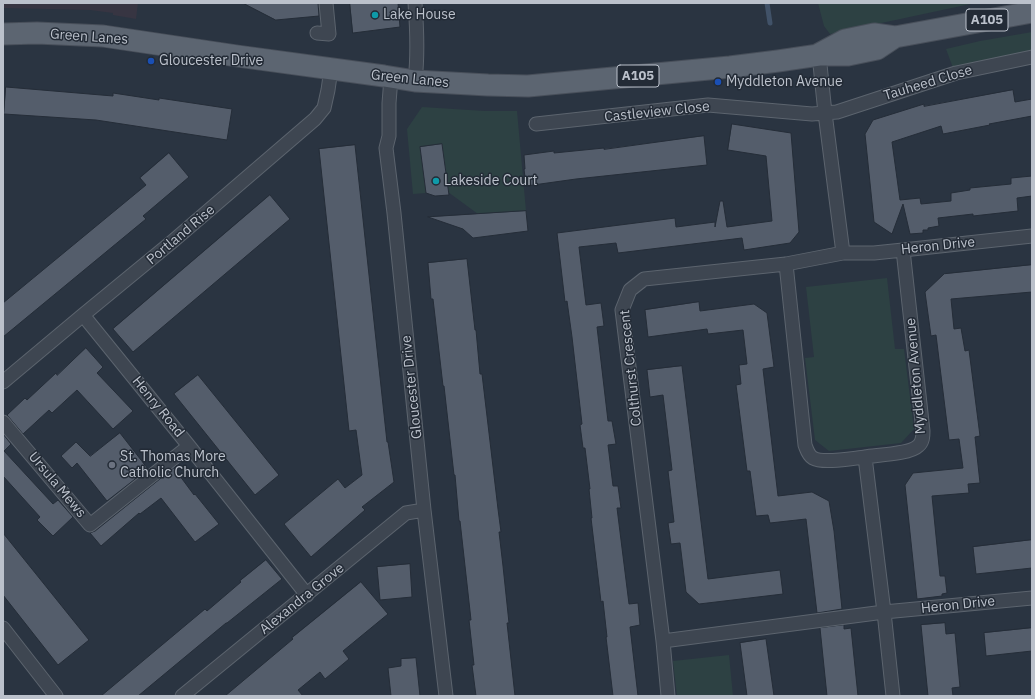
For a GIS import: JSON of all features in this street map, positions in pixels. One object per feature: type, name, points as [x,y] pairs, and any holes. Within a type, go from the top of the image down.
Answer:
[{"type":"main road","name":"Green Lanes","points":[[3,34],[37,33],[102,36],[415,81],[528,86],[730,67],[819,55],[848,55],[877,50],[894,37],[1032,12]]},
{"type":"street","points":[[317,33],[329,34],[326,3]]},
{"type":"street","points":[[415,3],[415,81]]},
{"type":"street","points":[[819,55],[843,254]]},
{"type":"street","name":"Tauheed Close","points":[[825,113],[837,112],[956,73],[1032,57]]},
{"type":"street","name":"Portland Rise","points":[[3,382],[173,241],[315,119],[324,108],[331,69]]},
{"type":"street","name":"Gloucester Drive","points":[[392,78],[389,103],[389,136],[386,148],[424,510],[446,696]]},
{"type":"street","name":"Castleview Close","points":[[536,124],[708,105],[812,114],[825,113]]},
{"type":"street","name":"Heron Drive","points":[[843,254],[874,253],[1032,236]]},
{"type":"street","name":"Myddleton Avenue","points":[[786,264],[804,437],[808,453],[820,461],[865,457],[905,452],[913,449],[919,446],[924,431],[903,250]]},
{"type":"street","name":"Colthurst Crescent","points":[[668,696],[663,641],[622,310],[630,290],[644,279],[786,264],[843,254]]},
{"type":"street","name":"Henry Road","points":[[83,315],[307,595]]},
{"type":"street","name":"Ursula Mews","points":[[3,422],[90,525],[189,446]]},
{"type":"street","points":[[865,457],[894,696]]},
{"type":"street","name":"Alexandra Grove","points":[[182,696],[406,513],[424,510]]},
{"type":"street","name":"Heron Drive","points":[[884,612],[1032,598]]},
{"type":"street","points":[[663,641],[884,612]]},
{"type":"street","points":[[3,628],[56,696]]},
{"type":"shaded area","points":[[3,3],[138,3],[136,19],[113,15],[113,13],[90,10],[3,8]]},
{"type":"green space","points":[[818,3],[975,3],[830,34],[824,26]]},
{"type":"green space","points":[[1032,32],[1032,50],[953,68],[946,49],[980,41]]},
{"type":"green space","points":[[422,107],[485,111],[517,111],[526,211],[478,214],[448,192],[442,144],[420,147],[426,193],[413,194],[407,129]]},
{"type":"green space","points":[[887,278],[895,349],[904,349],[914,429],[901,443],[829,451],[815,440],[805,358],[814,357],[806,287]]},
{"type":"green space","points":[[729,655],[733,696],[677,696],[673,661]]},
{"type":"building","points":[[243,3],[318,3],[319,16],[276,20]]},
{"type":"building","name":"Lake House","points":[[350,3],[398,3],[400,27],[353,33]]},
{"type":"building","points":[[6,87],[113,96],[113,93],[232,109],[227,140],[96,120],[4,114]]},
{"type":"building","points":[[1013,90],[1015,102],[1032,99],[1032,116],[943,134],[941,126],[892,142],[900,200],[920,198],[921,204],[951,201],[951,193],[970,190],[970,188],[1011,184],[1011,178],[1032,176],[1032,196],[1017,198],[1018,211],[938,218],[939,226],[928,228],[928,230],[923,230],[923,233],[910,234],[903,204],[892,234],[874,222],[865,134],[873,120],[924,104],[924,106]]},
{"type":"building","points":[[732,124],[791,133],[799,232],[790,243],[744,250],[742,238],[618,253],[616,243],[579,247],[586,305],[601,303],[604,326],[597,327],[608,421],[612,421],[616,444],[608,445],[613,486],[618,486],[621,508],[617,508],[629,604],[638,603],[640,625],[630,627],[638,696],[613,696],[603,601],[601,602],[591,518],[590,489],[585,448],[583,448],[580,425],[582,424],[572,337],[567,301],[565,302],[557,233],[675,218],[676,227],[715,222],[715,227],[720,201],[723,201],[727,227],[772,221],[766,156],[728,150]]},
{"type":"building","points":[[704,136],[707,165],[526,186],[524,155],[554,151],[554,153],[604,149]]},
{"type":"building","points":[[442,144],[449,195],[435,196],[426,193],[420,147]]},
{"type":"building","points":[[355,145],[387,442],[394,482],[362,507],[365,510],[311,557],[284,524],[338,479],[345,488],[362,475],[356,430],[349,431],[319,149]]},
{"type":"building","points":[[169,153],[189,177],[143,216],[146,219],[3,337],[3,303],[146,185],[140,178]]},
{"type":"building","points":[[270,195],[290,219],[133,352],[113,329]]},
{"type":"building","points":[[526,211],[528,231],[473,238],[463,229],[428,217]]},
{"type":"building","points":[[467,259],[480,374],[482,374],[501,532],[499,532],[515,696],[476,696],[469,620],[471,620],[455,475],[433,299],[431,299],[428,263]]},
{"type":"building","points":[[1032,265],[1032,292],[951,299],[954,329],[961,328],[965,351],[969,350],[980,436],[975,437],[980,483],[968,484],[969,493],[932,496],[940,576],[945,576],[947,593],[942,594],[942,596],[917,599],[905,485],[913,473],[963,468],[959,439],[949,440],[936,335],[931,336],[925,292],[944,274]]},
{"type":"building","points":[[699,302],[700,311],[754,304],[767,313],[774,367],[763,369],[778,496],[812,492],[829,501],[834,531],[842,609],[817,613],[806,519],[770,523],[768,515],[756,516],[750,471],[747,471],[736,385],[741,384],[739,365],[747,364],[743,330],[708,334],[707,329],[648,337],[645,310]]},
{"type":"building","points":[[86,348],[103,367],[97,373],[133,411],[113,429],[77,390],[52,413],[49,410],[23,434],[7,415],[25,398],[27,400],[56,373],[57,375]]},
{"type":"building","points":[[682,366],[708,579],[780,570],[783,594],[699,604],[686,592],[680,543],[671,544],[668,523],[674,522],[668,471],[672,470],[663,395],[650,397],[647,370]]},
{"type":"building","points":[[198,375],[279,475],[255,495],[174,394]]},
{"type":"building","name":"St. Thomas More Catholic Church","points":[[120,433],[148,469],[107,501],[77,463],[72,468],[61,456],[76,442],[90,456]]},
{"type":"building","points":[[3,434],[11,444],[4,451],[53,504],[58,500],[73,517],[53,536],[37,520],[40,517],[3,476]]},
{"type":"building","points":[[174,468],[194,495],[195,494],[219,524],[195,542],[161,498],[140,514],[139,513],[101,546],[90,533],[95,531]]},
{"type":"building","points":[[3,533],[89,640],[58,665],[3,595]]},
{"type":"building","points":[[1032,540],[1032,568],[976,574],[973,547]]},
{"type":"building","points":[[266,560],[282,579],[138,696],[101,696],[205,609],[207,611]]},
{"type":"building","points":[[410,564],[412,597],[380,600],[377,567]]},
{"type":"building","points":[[361,582],[388,614],[343,651],[349,659],[325,679],[320,672],[298,690],[303,696],[225,696],[293,639],[292,638]]},
{"type":"building","points":[[945,623],[946,634],[955,633],[960,687],[952,688],[953,696],[928,696],[921,625]]},
{"type":"building","points":[[844,625],[844,629],[851,628],[858,696],[827,696],[820,628]]},
{"type":"building","points":[[1032,628],[1032,651],[986,656],[984,633]]},
{"type":"building","points":[[766,639],[774,696],[747,696],[740,643]]},
{"type":"building","points":[[416,658],[420,696],[391,696],[388,668],[401,666],[401,659]]},
{"type":"waterway","points":[[767,3],[770,23]]},
{"type":"place","name":"Lake House","points":[[375,15]]},
{"type":"place","name":"Gloucester Drive","points":[[151,61]]},
{"type":"place","name":"Myddleton Avenue","points":[[718,82]]},
{"type":"place","name":"Lakeside Court","points":[[436,181]]},
{"type":"place","name":"St. Thomas More Catholic Church","points":[[112,465]]}]
